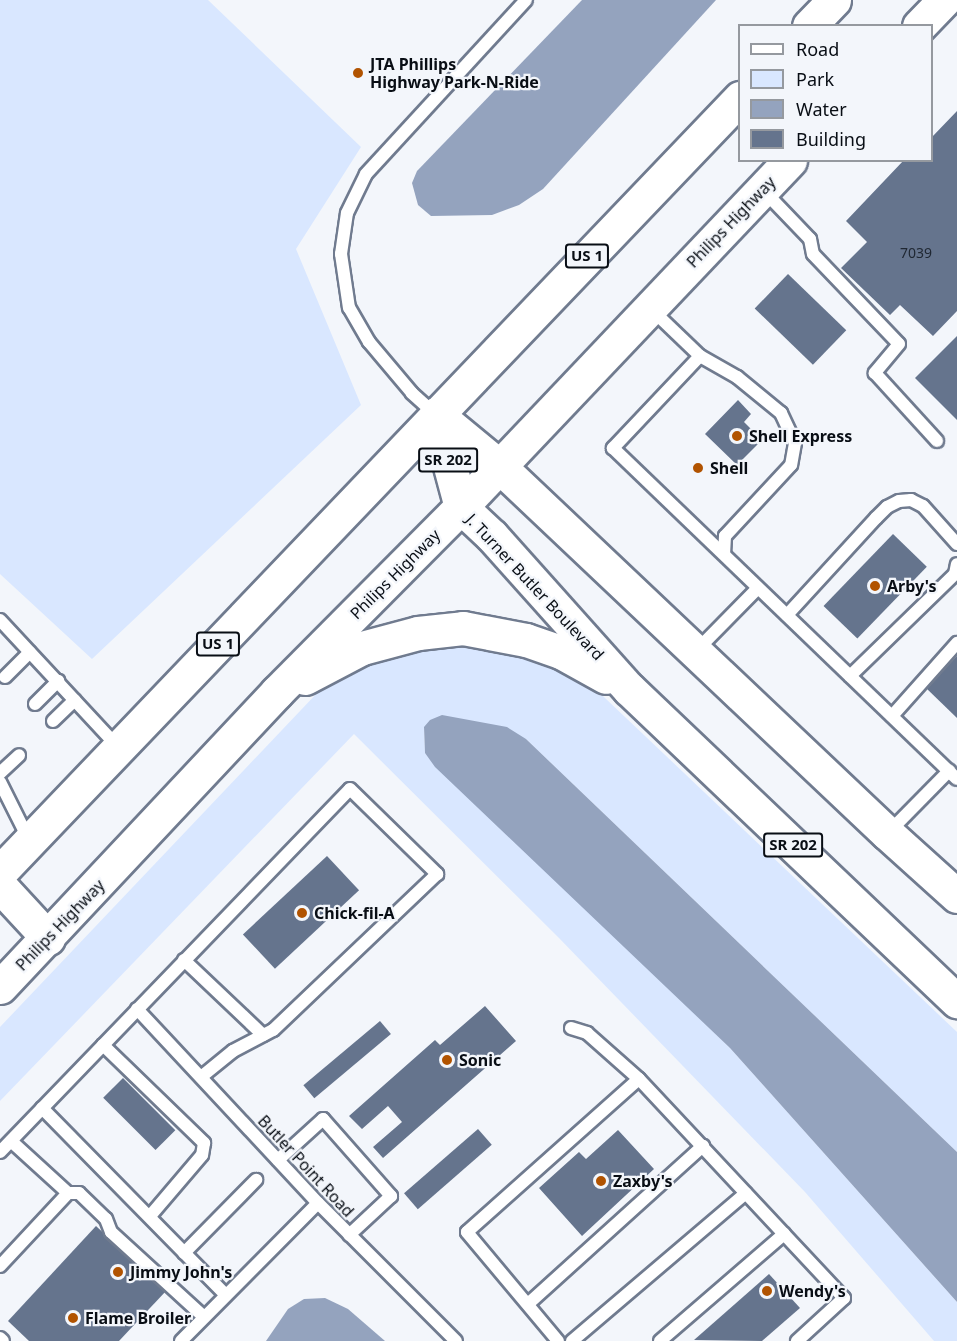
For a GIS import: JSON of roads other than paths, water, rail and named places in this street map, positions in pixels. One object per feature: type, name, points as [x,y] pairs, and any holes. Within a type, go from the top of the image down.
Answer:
[{"type":"main road","points":[[811,24],[834,0]]},
{"type":"main road","points":[[922,24],[944,0]]},
{"type":"main road","name":"US 1","points":[[0,872],[435,414],[738,100]]},
{"type":"main road","name":"Philips Highway","points":[[0,987],[277,692],[461,507],[788,162]]},
{"type":"main road","name":"SR 202","points":[[435,414],[499,466],[694,652],[957,896]]},
{"type":"main road","name":"J. Turner Butler Boulevard","points":[[435,414],[461,507],[492,536],[629,689],[957,1002]]},
{"type":"main road","points":[[277,692],[362,648],[418,633],[463,628],[526,640],[561,652],[629,689]]},
{"type":"main road","points":[[0,886],[48,938]]},
{"type":"lane","points":[[435,414],[412,393],[369,342],[349,308],[341,254],[347,213],[366,174],[526,0]]},
{"type":"lane","points":[[762,189],[810,239],[813,254],[899,344],[875,373],[938,441]]},
{"type":"lane","points":[[649,307],[700,356],[737,377],[781,413],[795,443],[791,465],[725,536],[724,554]]},
{"type":"lane","points":[[700,356],[613,448],[953,775],[887,833]]},
{"type":"lane","points":[[787,615],[876,518],[899,501],[911,500],[923,506],[957,544]]},
{"type":"lane","points":[[850,676],[955,574],[957,564]]},
{"type":"lane","points":[[694,652],[758,588]]},
{"type":"lane","points":[[0,620],[119,747]]},
{"type":"lane","points":[[892,716],[957,643]]},
{"type":"lane","points":[[5,677],[30,652]]},
{"type":"lane","points":[[34,704],[57,681]]},
{"type":"lane","points":[[53,721],[75,700]]},
{"type":"lane","points":[[0,773],[19,755]]},
{"type":"lane","points":[[0,782],[30,841]]},
{"type":"lane","points":[[0,1152],[350,789],[437,874],[273,1030],[233,1051],[201,1077]]},
{"type":"lane","points":[[184,960],[263,1035]]},
{"type":"lane","name":"Butler Point Road","points":[[137,1009],[318,1203],[456,1341]]},
{"type":"lane","points":[[571,1028],[587,1033],[639,1079],[844,1298],[797,1341]]},
{"type":"lane","points":[[103,1045],[204,1143],[202,1155],[150,1216]]},
{"type":"lane","points":[[558,1341],[467,1232],[639,1079]]},
{"type":"lane","points":[[42,1108],[226,1295]]},
{"type":"lane","points":[[278,1160],[322,1119],[391,1196],[349,1235]]},
{"type":"lane","points":[[11,1141],[68,1193],[79,1194],[106,1219],[111,1232],[204,1317]]},
{"type":"lane","points":[[528,1304],[703,1146]]},
{"type":"lane","points":[[184,1253],[256,1180]]},
{"type":"lane","points":[[0,1266],[68,1193]]},
{"type":"lane","points":[[572,1341],[746,1193]]},
{"type":"lane","points":[[181,1341],[318,1203]]},
{"type":"lane","points":[[660,1341],[784,1234]]},
{"type":"lane","points":[[0,1338],[3,1341]]},
{"type":"water","points":[[582,0],[716,0],[543,189],[519,205],[492,215],[431,216],[418,205],[412,183],[417,171]]},
{"type":"water","points":[[442,715],[507,727],[526,739],[957,1152],[957,1302],[730,1048],[435,767],[425,753],[424,727],[430,720]]},
{"type":"water","points":[[325,1298],[348,1309],[385,1341],[266,1341],[288,1309],[304,1299]]},
{"type":"place","name":"JTA Phillips Highway Park-N-Ride","points":[[358,73]]},
{"type":"place","name":"Shell Express","points":[[737,436]]},
{"type":"place","name":"Shell","points":[[698,468]]},
{"type":"place","name":"Arby's","points":[[875,586]]},
{"type":"place","name":"Chick-fil-A","points":[[302,913]]},
{"type":"place","name":"Sonic","points":[[447,1060]]},
{"type":"place","name":"Zaxby's","points":[[601,1181]]},
{"type":"place","name":"Jimmy John's","points":[[118,1272]]},
{"type":"place","name":"Wendy's","points":[[767,1291]]},
{"type":"place","name":"Flame Broiler","points":[[73,1318]]}]
